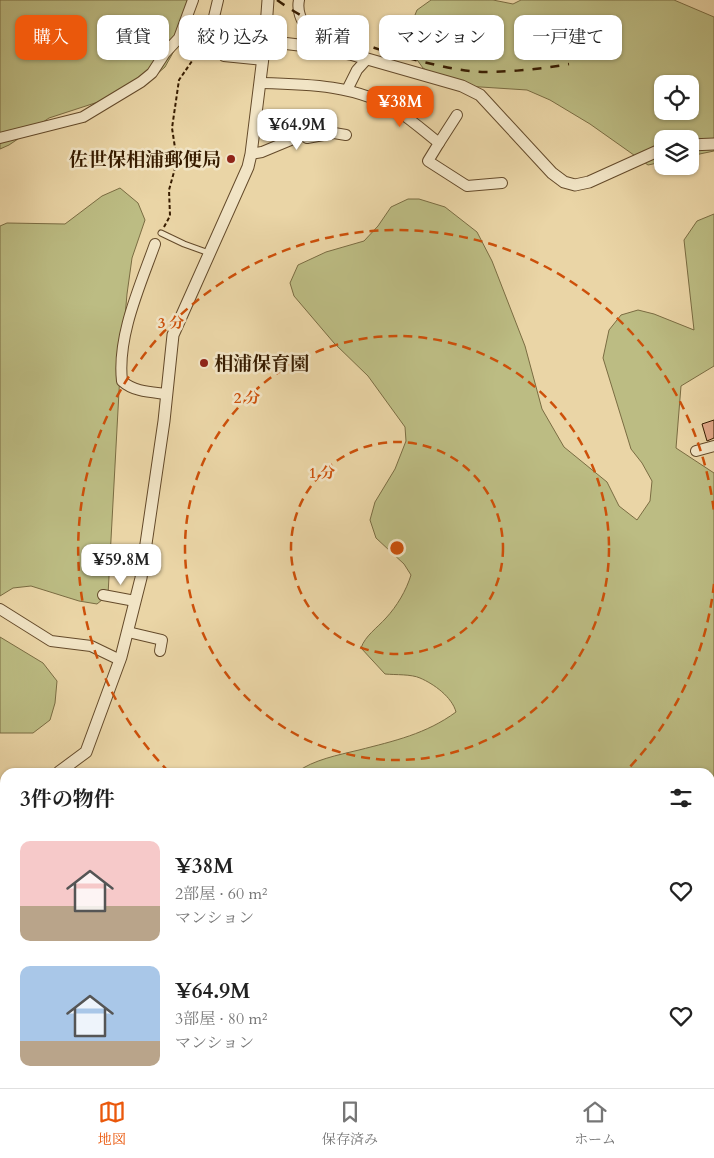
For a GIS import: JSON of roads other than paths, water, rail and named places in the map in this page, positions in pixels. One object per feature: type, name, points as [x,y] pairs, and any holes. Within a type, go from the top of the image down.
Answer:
[{"type":"street","points":[[0,138],[83,117],[141,82],[152,73],[165,53],[179,38],[193,0]]},
{"type":"street","points":[[215,15],[218,0]]},
{"type":"street","points":[[267,15],[268,0]]},
{"type":"street","points":[[299,0],[297,7],[300,15]]},
{"type":"street","points":[[64,768],[86,752],[120,660],[128,632],[141,578],[160,450],[173,335],[248,167],[263,60]]},
{"type":"street","points":[[347,90],[357,70],[365,60]]},
{"type":"street","points":[[369,60],[462,86],[480,95],[552,173],[564,182],[575,185],[589,182],[654,153]]},
{"type":"street","points":[[260,83],[301,84],[347,90],[370,97],[399,111],[439,143]]},
{"type":"street","points":[[457,115],[428,161],[467,186],[502,183]]},
{"type":"street","points":[[251,154],[262,152],[303,135],[307,138],[334,133],[346,135]]},
{"type":"street","points":[[699,145],[714,144]]},
{"type":"street","points":[[155,244],[134,301],[124,340],[120,366],[122,381],[128,387],[135,390],[166,394]]},
{"type":"street","points":[[696,451],[714,446]]},
{"type":"street","points":[[103,595],[135,601]]},
{"type":"street","points":[[0,610],[51,641],[91,646],[120,660]]},
{"type":"street","points":[[128,632],[162,640],[160,651]]},
{"type":"lane","points":[[161,233],[210,253]]},
{"type":"railway","points":[[277,0],[293,11],[345,37],[419,61],[482,72],[526,70],[569,64]]},
{"type":"place","name":"佐世保相浦郵便局","points":[[231,159]]},
{"type":"place","name":"相浦保育園","points":[[204,363]]}]
